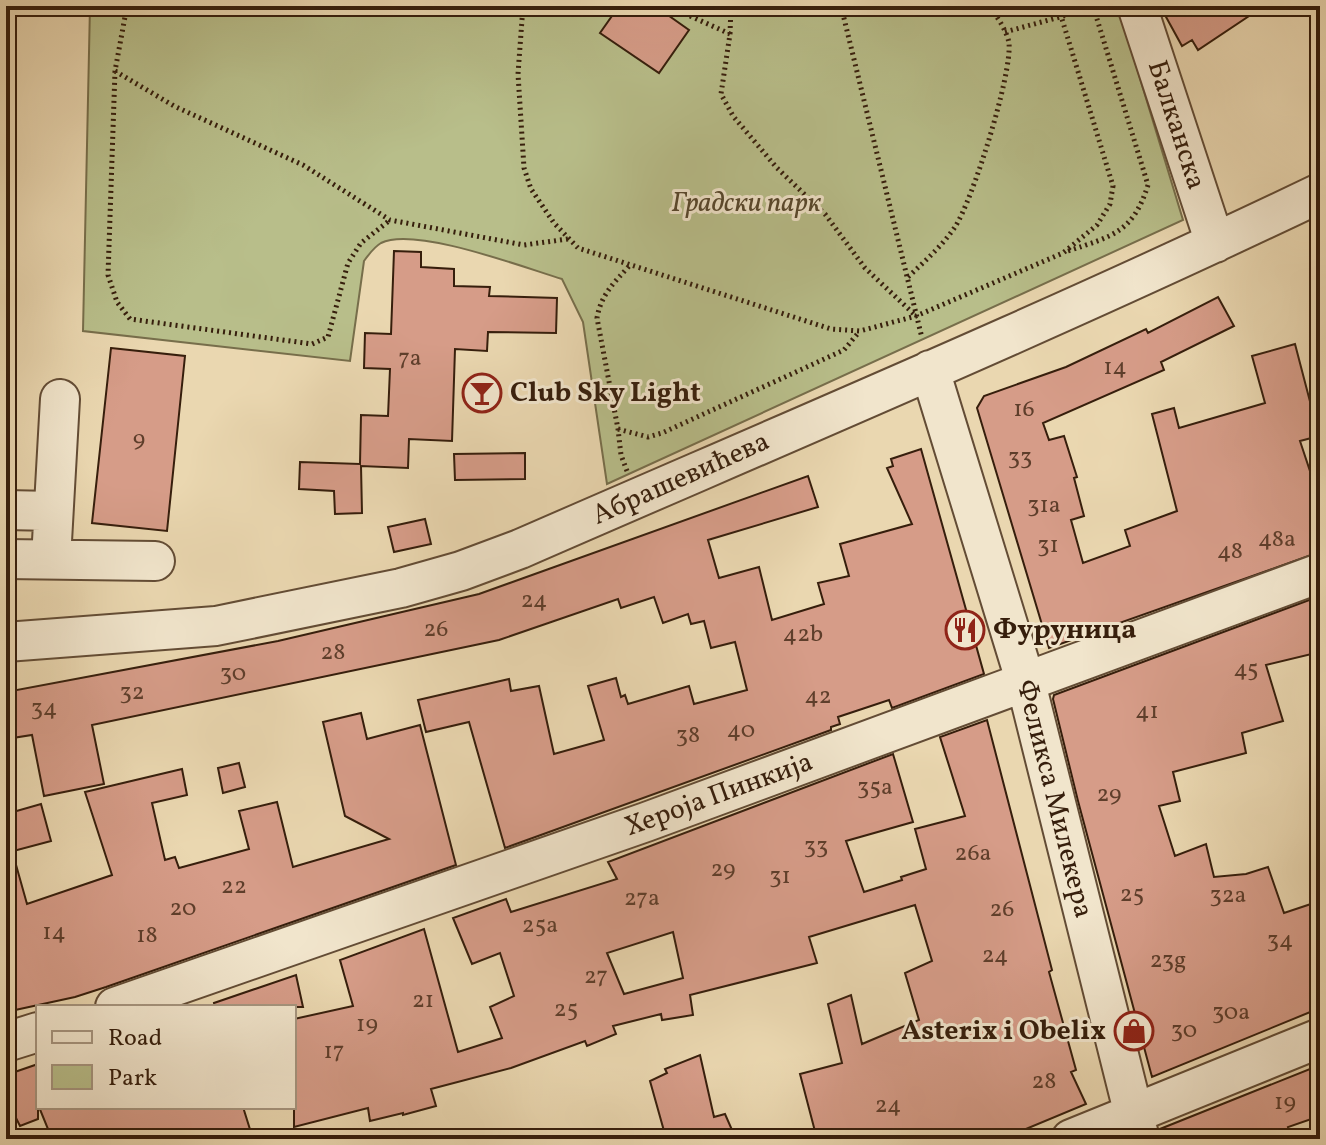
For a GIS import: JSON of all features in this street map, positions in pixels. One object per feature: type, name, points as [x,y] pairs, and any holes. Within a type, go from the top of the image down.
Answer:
[{"type":"street","name":"Балканска","points":[[1137,6],[1215,243]]},
{"type":"street","name":"Абрашевићева","points":[[6,642],[216,626],[401,588],[491,560],[930,370],[1320,193]]},
{"type":"street","name":"Феликса Милекера","points":[[930,370],[1026,683],[1137,1127]]},
{"type":"street","points":[[51,559],[60,399]]},
{"type":"street","points":[[6,510],[53,511]]},
{"type":"street","points":[[6,559],[155,561]]},
{"type":"street","name":"Хероја Пинкија","points":[[121,1005],[646,822],[1320,573]]},
{"type":"street","points":[[6,1042],[36,1033]]},
{"type":"street","points":[[1071,1139],[1137,1127],[1320,1038]]},
{"type":"path","points":[[127,6],[115,71],[108,275],[117,302],[130,319],[312,344],[328,337],[348,263],[361,243],[390,220]]},
{"type":"path","points":[[523,6],[518,74],[524,168],[531,189],[554,223],[578,248],[831,329],[860,331],[916,316],[1103,239],[1123,228],[1140,209],[1148,185],[1093,7],[1005,32]]},
{"type":"path","points":[[675,6],[730,34]]},
{"type":"path","points":[[731,6],[721,94],[733,116],[777,168],[825,214],[865,268],[916,316]]},
{"type":"path","points":[[841,6],[930,370]]},
{"type":"path","points":[[908,278],[937,250],[964,212],[1002,94],[1009,60],[1009,39],[988,6]]},
{"type":"path","points":[[1058,6],[1113,186],[1110,204],[1097,225],[1063,253]]},
{"type":"path","points":[[115,71],[174,106],[303,165],[390,220],[524,245],[569,238]]},
{"type":"path","points":[[630,265],[607,290],[599,304],[597,318],[621,455],[637,498]]},
{"type":"path","points":[[618,429],[648,437],[662,433],[844,350],[860,331]]},
{"type":"green space","name":"Градски парк","points":[[90,6],[1118,6],[1183,220],[607,484],[583,322],[562,279],[470,250],[418,240],[397,239],[378,245],[364,261],[350,361],[83,331]]},
{"type":"building","points":[[619,6],[655,6],[689,30],[659,73],[600,33]]},
{"type":"building","points":[[1160,6],[1264,6],[1198,50],[1192,40],[1182,46]]},
{"type":"building","points":[[394,251],[421,252],[421,267],[454,269],[454,286],[490,287],[489,296],[557,298],[556,333],[488,332],[487,351],[455,349],[452,441],[409,439],[408,468],[361,466],[362,513],[335,514],[334,491],[299,489],[300,462],[360,464],[361,415],[388,416],[390,369],[364,368],[365,333],[391,334]]},
{"type":"building","points":[[1218,297],[1234,326],[1161,362],[1164,370],[1043,423],[1049,440],[1064,436],[1077,477],[1074,478],[1084,516],[1071,520],[1083,563],[1130,546],[1125,530],[1177,511],[1152,414],[1174,408],[1179,428],[1265,403],[1252,356],[1295,344],[1319,436],[1300,441],[1315,486],[1320,485],[1320,552],[1049,648],[977,408],[984,396],[1066,367],[1146,329],[1148,333]]},
{"type":"building","points":[[111,348],[185,356],[167,531],[92,523]]},
{"type":"building","points":[[921,449],[984,674],[892,708],[889,700],[838,717],[840,724],[831,727],[831,730],[505,848],[469,722],[426,732],[418,700],[509,679],[511,691],[539,686],[554,754],[604,740],[588,686],[616,678],[621,697],[625,695],[628,704],[689,686],[694,704],[747,690],[735,642],[711,648],[704,621],[691,624],[688,614],[663,623],[654,597],[621,608],[618,599],[499,640],[92,725],[104,784],[44,796],[32,735],[6,739],[6,692],[278,641],[479,594],[808,476],[818,507],[708,540],[719,578],[759,567],[772,620],[824,604],[818,583],[849,576],[840,544],[912,524],[887,468],[893,466],[891,459]]},
{"type":"building","points":[[525,453],[525,479],[455,480],[454,454]]},
{"type":"building","points":[[425,519],[431,544],[394,552],[388,527]]},
{"type":"building","points":[[1320,596],[1320,652],[1266,665],[1283,721],[1242,733],[1246,753],[1173,772],[1180,801],[1159,806],[1175,856],[1206,844],[1214,877],[1246,874],[1268,867],[1284,913],[1320,901],[1320,1008],[1152,1077],[1078,801],[1054,695]]},
{"type":"building","points":[[361,713],[367,739],[420,725],[456,865],[106,987],[6,1012],[6,855],[13,854],[27,904],[112,875],[85,792],[182,769],[187,795],[152,803],[165,860],[175,857],[179,868],[249,849],[239,811],[277,802],[293,867],[389,839],[345,816],[323,722]]},
{"type":"building","points":[[987,720],[1076,1070],[1071,1072],[1086,1104],[1002,1139],[817,1139],[800,1074],[842,1063],[828,1004],[851,995],[862,1044],[919,1020],[905,973],[932,961],[915,905],[809,937],[817,963],[690,995],[693,1015],[662,1020],[661,1014],[613,1026],[616,1034],[587,1046],[585,1041],[511,1068],[431,1089],[436,1106],[370,1121],[368,1108],[294,1127],[296,1019],[353,1006],[340,960],[424,929],[458,1052],[502,1038],[490,1007],[514,996],[500,953],[472,964],[453,918],[506,899],[511,912],[617,879],[608,862],[893,754],[913,822],[846,841],[864,892],[926,869],[915,829],[965,816],[940,737]],"holes":[[[673,932],[683,978],[624,994],[607,953]]]},
{"type":"building","points":[[239,763],[245,787],[223,793],[218,768]]},
{"type":"building","points":[[41,804],[51,841],[6,853],[6,814]]},
{"type":"building","points":[[296,975],[303,1007],[214,1005]]},
{"type":"building","points":[[700,1055],[714,1117],[725,1114],[736,1139],[660,1139],[659,1133],[664,1131],[650,1081],[667,1073],[665,1069]]},
{"type":"building","points":[[36,1065],[38,1119],[20,1126],[12,1110],[6,1112],[6,1075]]},
{"type":"building","points":[[1320,1065],[1320,1116],[1288,1127],[1292,1139],[1161,1139],[1160,1129]]},
{"type":"building","points":[[40,1109],[244,1109],[253,1139],[52,1139]]},
{"type":"place","name":"Club Sky Light","points":[[482,393]]},
{"type":"place","name":"Фуруница","points":[[965,630]]},
{"type":"place","name":"Asterix i Obelix","points":[[1134,1031]]}]
